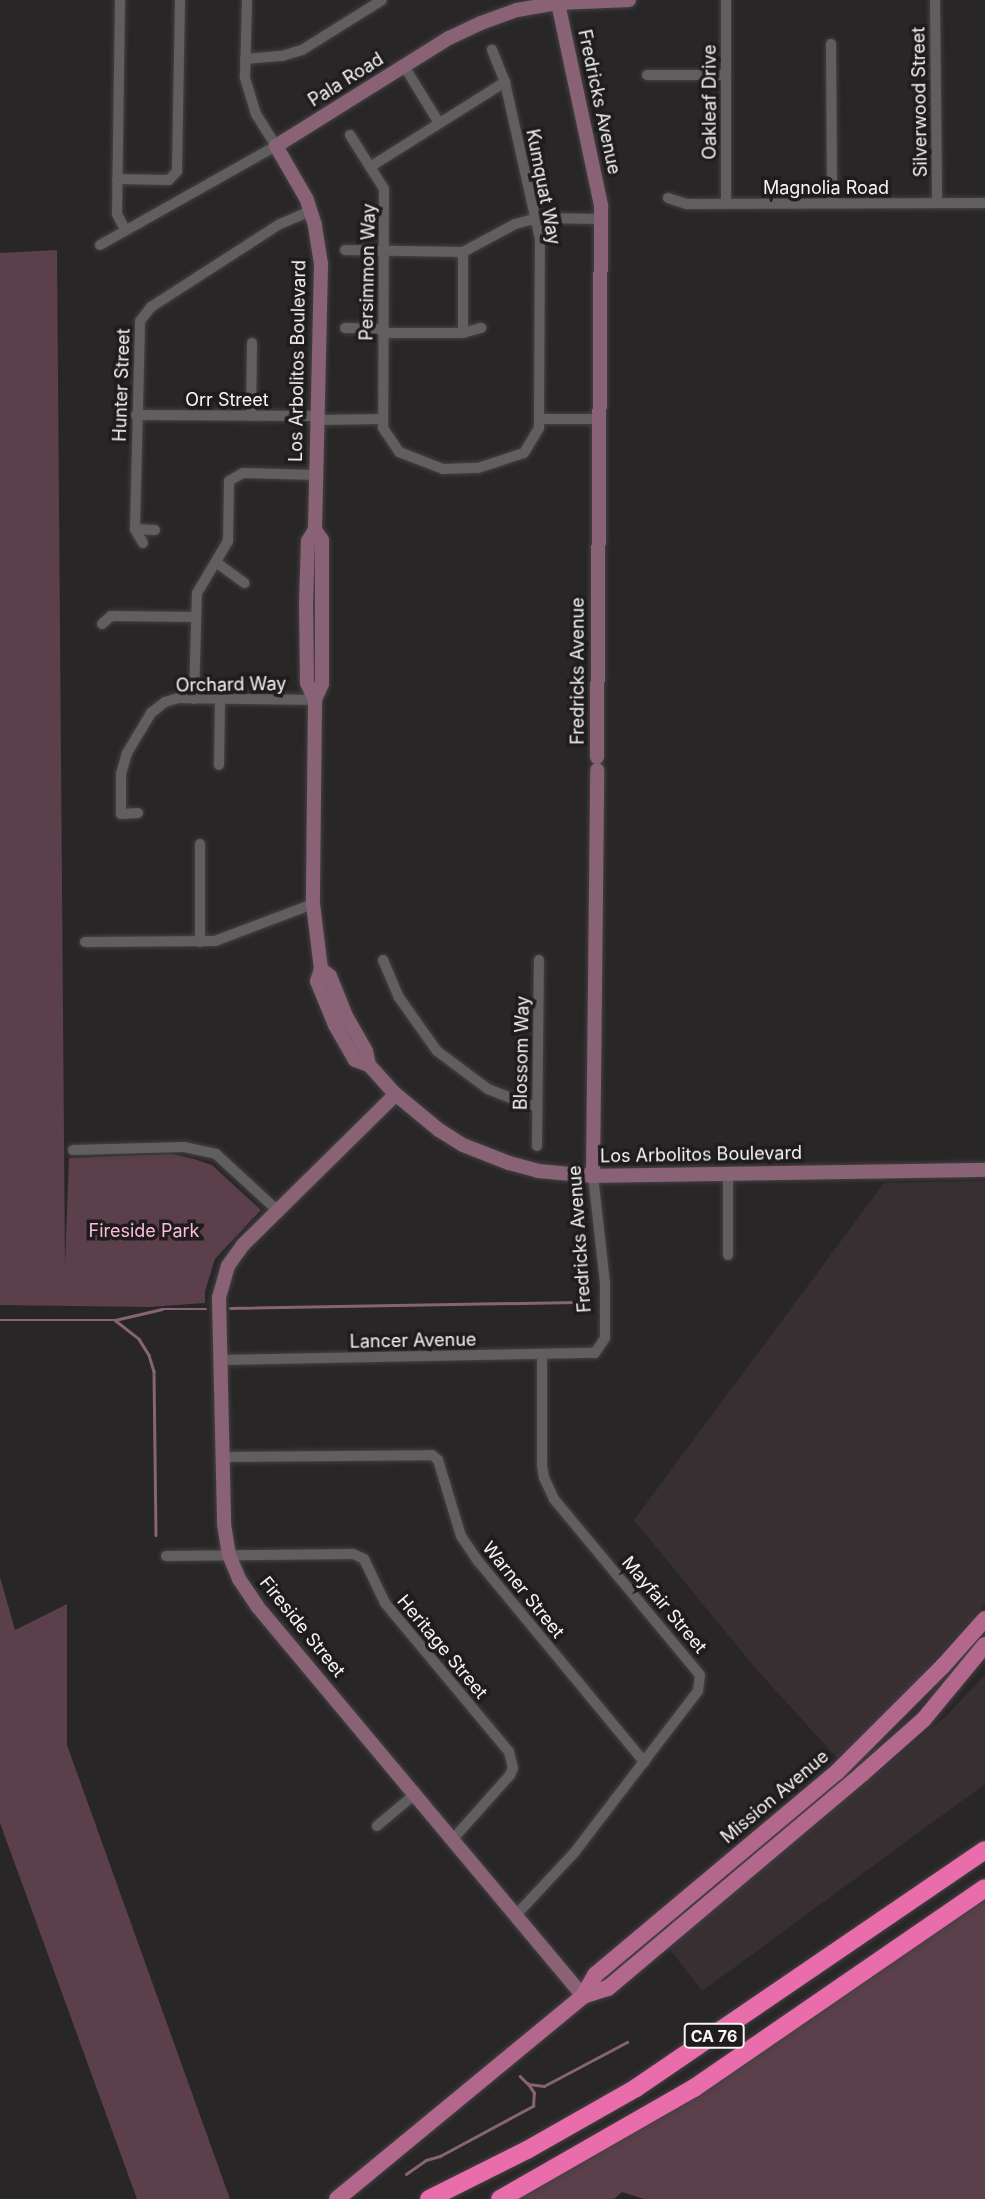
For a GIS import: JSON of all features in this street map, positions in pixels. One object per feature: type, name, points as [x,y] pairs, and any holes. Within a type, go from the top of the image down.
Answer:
[{"type":"highway","name":"CA 76","points":[[429,2199],[527,2150],[636,2088],[985,1850]]},
{"type":"highway","name":"CA 76","points":[[500,2199],[624,2131],[694,2088],[985,1888]]},
{"type":"main road","name":"Mission Avenue","points":[[340,2198],[583,1996],[595,1975],[837,1772],[943,1666],[985,1619]]},
{"type":"main road","points":[[968,1666],[967,1656],[985,1632]]},
{"type":"main road","name":"Mission Avenue","points":[[583,1996],[608,1988],[862,1774],[924,1719],[985,1645]]},
{"type":"main road","points":[[924,1719],[917,1707],[943,1677],[943,1666]]},
{"type":"main road","points":[[862,1774],[863,1761],[898,1728],[899,1723],[894,1716]]},
{"type":"main road","points":[[776,1847],[775,1836],[788,1823],[787,1813]]},
{"type":"main road","points":[[752,1867],[753,1853],[765,1840],[764,1833]]},
{"type":"street","points":[[120,0],[117,214],[125,230]]},
{"type":"street","points":[[117,179],[169,180],[177,171],[180,0]]},
{"type":"street","name":"Los Arbolitos Boulevard","points":[[247,0],[245,77],[252,104],[311,211],[321,264],[315,530],[308,541],[306,604],[307,683],[315,700],[313,904],[321,969],[330,976],[346,1016],[366,1051],[369,1065],[396,1095],[439,1130],[463,1144],[536,1170],[593,1176],[985,1170]]},
{"type":"street","points":[[245,59],[282,56],[302,50],[382,0]]},
{"type":"street","name":"Pala Road","points":[[100,245],[275,146],[404,66],[481,23],[517,10],[558,1],[629,0]]},
{"type":"street","name":"Oakleaf Drive","points":[[726,0],[726,204]]},
{"type":"street","name":"Silverwood Street","points":[[935,0],[937,203]]},
{"type":"street","name":"Fredricks Avenue","points":[[558,1],[601,206],[593,1176],[605,1283],[605,1338],[602,1346]]},
{"type":"street","points":[[831,44],[832,203]]},
{"type":"street","name":"Kumquat Way","points":[[492,49],[505,82],[540,239],[539,419]]},
{"type":"street","points":[[404,66],[439,123]]},
{"type":"street","points":[[647,75],[726,75]]},
{"type":"street","points":[[370,167],[505,82]]},
{"type":"street","name":"Persimmon Way","points":[[350,135],[384,189],[383,419]]},
{"type":"street","name":"Magnolia Road","points":[[668,198],[687,204],[985,203]]},
{"type":"street","name":"Hunter Street","points":[[142,543],[135,529],[140,321],[151,307],[280,224],[311,211]]},
{"type":"street","points":[[345,250],[463,252],[515,224],[537,218],[601,219]]},
{"type":"street","points":[[463,252],[463,333]]},
{"type":"street","points":[[345,328],[463,333],[481,328]]},
{"type":"street","points":[[251,416],[252,343]]},
{"type":"street","name":"Orr Street","points":[[136,415],[383,419]]},
{"type":"street","points":[[383,419],[383,428],[399,452],[443,469],[478,468],[524,453],[538,428],[539,419],[599,419]]},
{"type":"street","points":[[194,699],[197,593],[218,563],[228,541],[229,481],[243,473],[316,475]]},
{"type":"street","points":[[135,529],[155,530]]},
{"type":"street","points":[[218,563],[245,583]]},
{"type":"street","points":[[102,624],[111,616],[196,617]]},
{"type":"street","name":"Orchard Way","points":[[138,813],[121,814],[121,774],[127,753],[151,713],[165,702],[194,699],[315,700]]},
{"type":"street","points":[[219,765],[220,699]]},
{"type":"street","points":[[200,844],[200,942]]},
{"type":"street","points":[[85,942],[200,942],[219,939],[313,904]]},
{"type":"street","points":[[383,960],[398,996],[437,1051],[488,1089],[528,1105],[537,1105]]},
{"type":"street","name":"Blossom Way","points":[[537,1146],[538,960]]},
{"type":"street","name":"Fireside Street","points":[[396,1095],[243,1245],[229,1266],[219,1298],[224,1524],[229,1555],[240,1580],[257,1606],[583,1996]]},
{"type":"street","points":[[73,1150],[184,1147],[216,1154],[229,1163],[278,1211]]},
{"type":"street","points":[[728,1174],[728,1255]]},
{"type":"street","name":"Lancer Avenue","points":[[221,1360],[595,1353],[602,1346]]},
{"type":"street","name":"Mayfair Street","points":[[515,1916],[574,1853],[644,1762],[698,1691],[700,1675],[554,1499],[544,1478],[542,1465],[542,1354]]},
{"type":"street","name":"Warner Street","points":[[223,1457],[432,1455],[438,1460],[461,1536],[472,1553],[644,1762]]},
{"type":"street","name":"Heritage Street","points":[[166,1556],[353,1554],[364,1559],[385,1604],[509,1752],[513,1768],[510,1775],[453,1839]]},
{"type":"street","points":[[377,1826],[415,1794]]},
{"type":"shaded area","points":[[985,1181],[985,1604],[907,1692],[839,1760],[756,1669],[634,1520],[884,1183]]},
{"type":"shaded area","points":[[985,1675],[985,1784],[702,1991],[668,1947],[945,1717]]},
{"type":"green space","name":"Fireside Park","points":[[57,250],[65,1265],[69,1158],[172,1154],[194,1159],[212,1165],[261,1210],[215,1259],[205,1291],[205,1303],[148,1307],[0,1305],[0,253]]},
{"type":"green space","points":[[0,1577],[15,1630],[67,1604],[67,1745],[230,2199],[137,2199],[0,1823]]},
{"type":"green space","points":[[985,1898],[985,2199],[644,2199],[622,2192],[614,2199],[515,2199],[665,2115]]},
{"type":"waterway","points":[[230,1308],[590,1302]]},
{"type":"waterway","points":[[0,1320],[115,1320],[162,1309],[206,1309]]},
{"type":"waterway","points":[[115,1320],[139,1339],[149,1355],[154,1371],[156,1535]]},
{"type":"waterway","points":[[520,2076],[528,2084],[544,2086],[627,2042]]},
{"type":"waterway","points":[[406,2174],[426,2160],[440,2156],[533,2106],[534,2093],[528,2084]]}]
